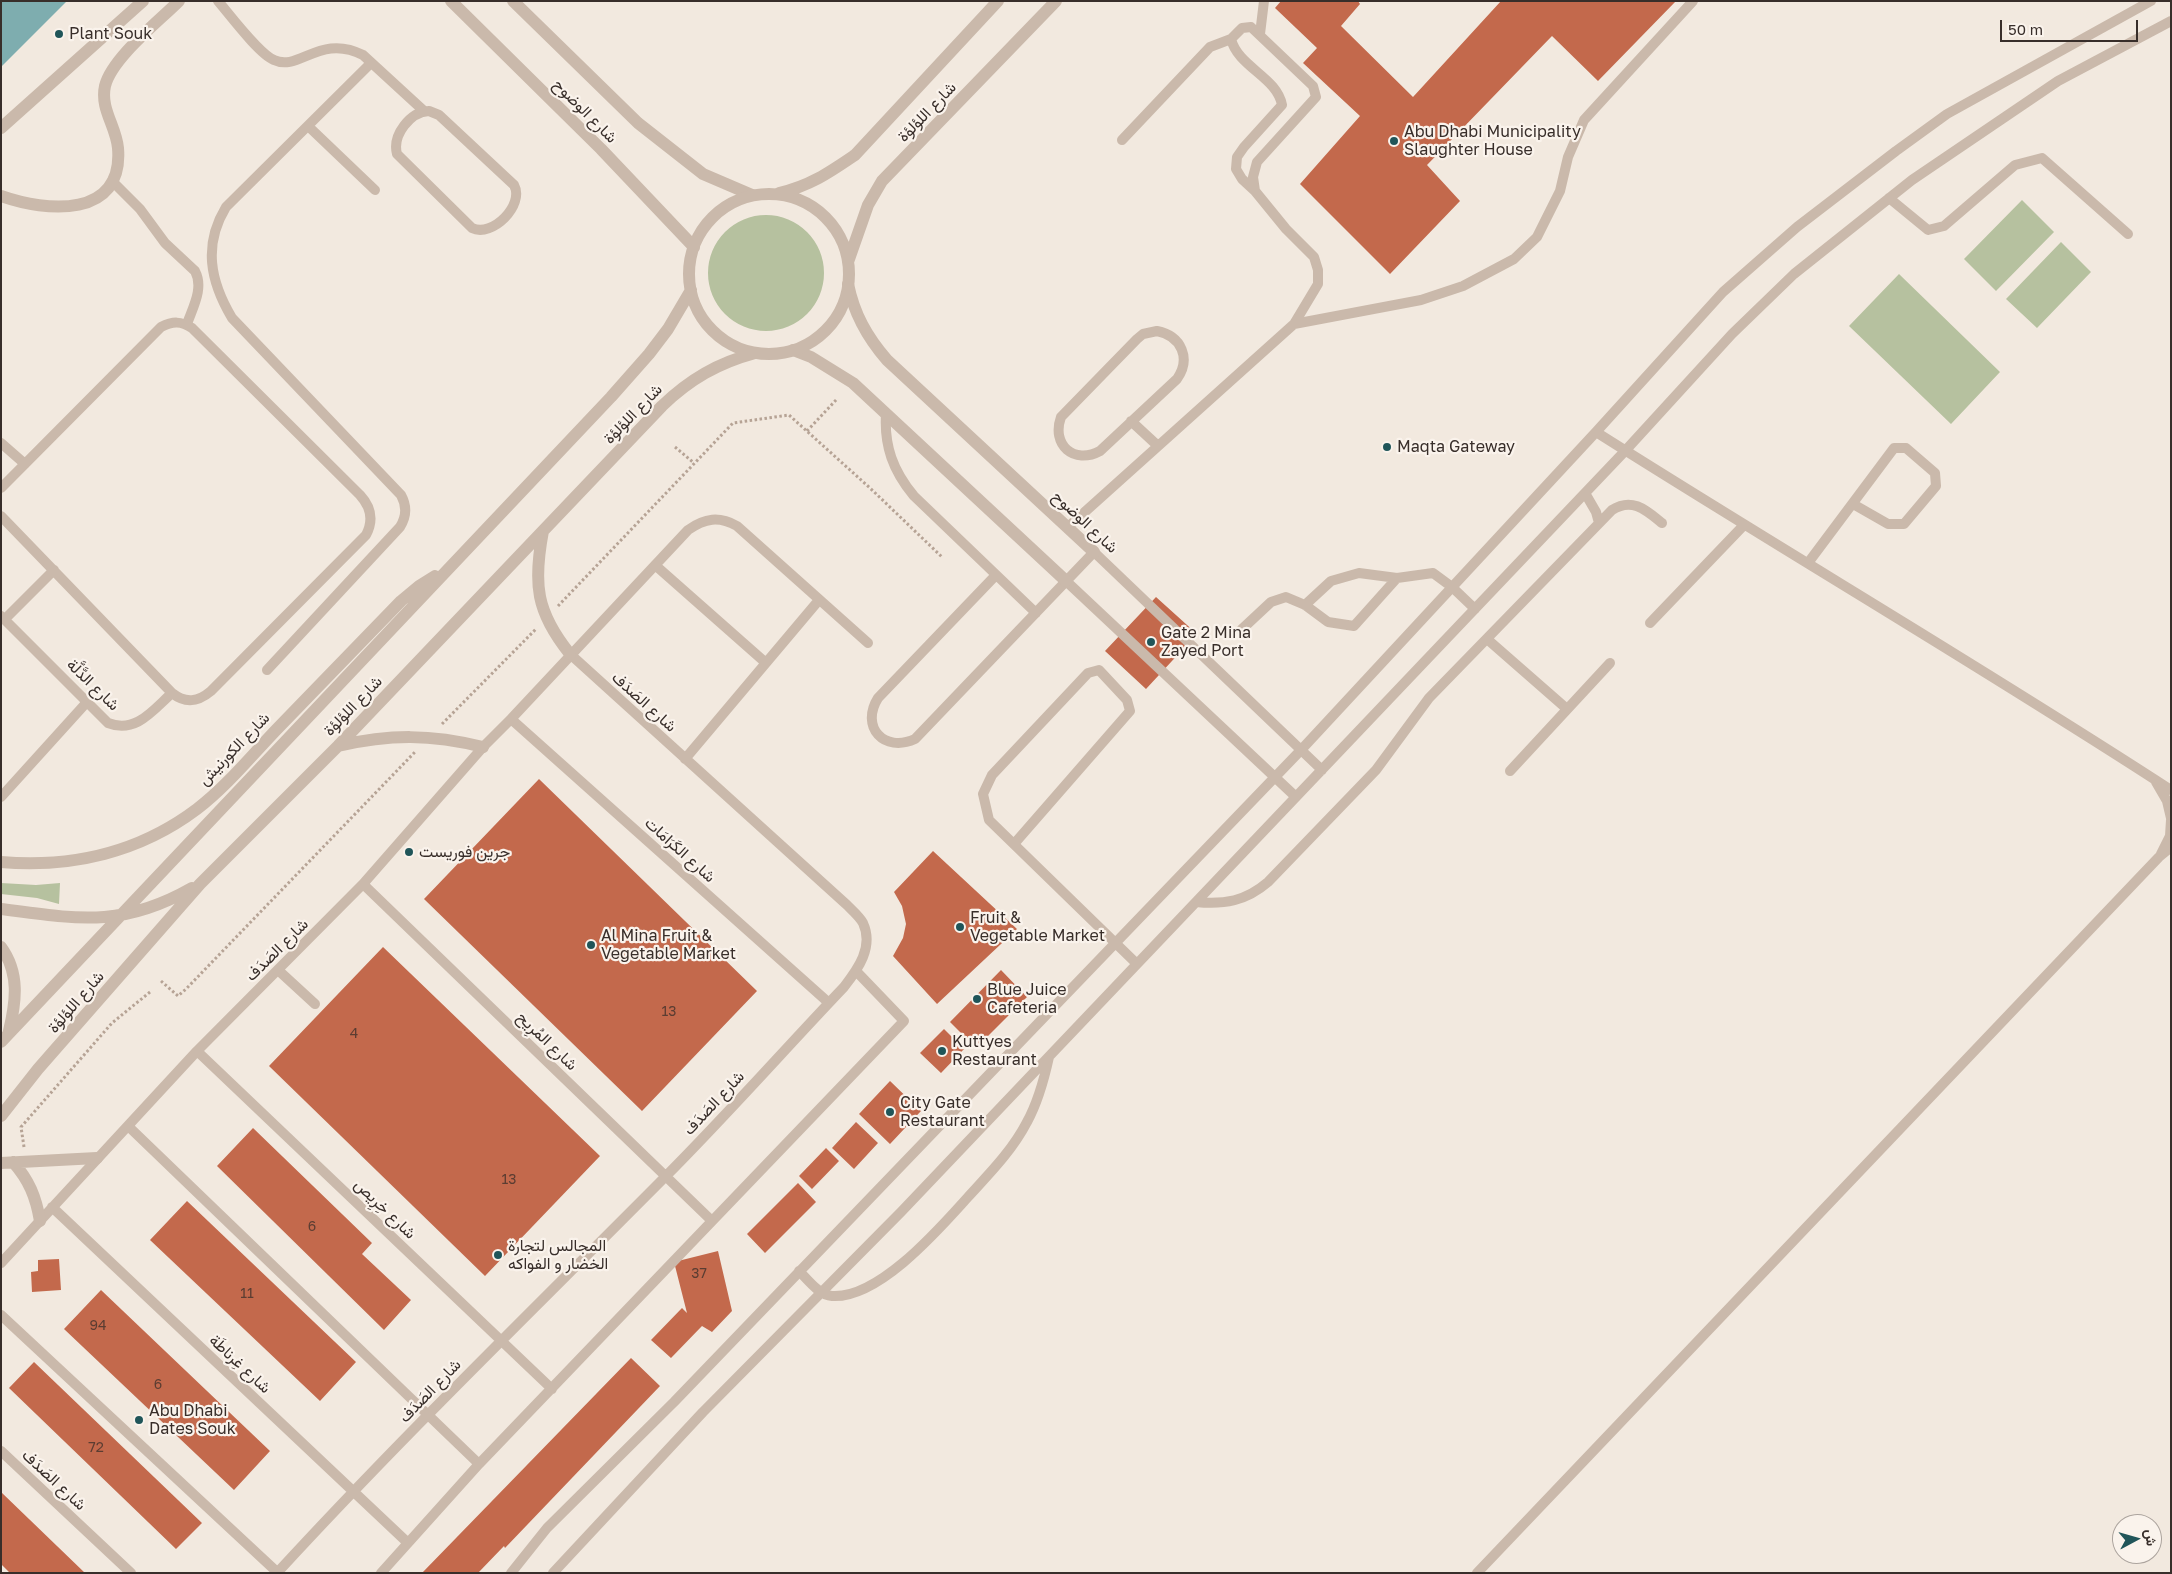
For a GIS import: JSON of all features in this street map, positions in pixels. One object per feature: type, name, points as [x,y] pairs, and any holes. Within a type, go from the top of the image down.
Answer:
[{"type":"street","points":[[1,128],[143,1]]},
{"type":"street","points":[[1,196],[32,204],[75,206],[97,198],[112,181],[117,170],[118,147],[116,136],[104,106],[105,87],[108,77],[122,57],[179,1]]},
{"type":"street","name":"شارع الوضوح","points":[[450,1],[601,149],[694,247]]},
{"type":"street","name":"شارع الوضوح","points":[[513,1],[638,123],[703,174],[752,195]]},
{"type":"street","name":"شارع اللؤلؤة","points":[[776,193],[801,188],[828,174],[855,155],[998,1]]},
{"type":"street","name":"شارع اللؤلؤة","points":[[848,262],[868,205],[882,181],[1056,1]]},
{"type":"street","points":[[776,193],[796,198],[816,208],[831,223],[842,241],[848,262],[848,284],[842,306],[830,325],[813,340],[793,350],[774,354],[755,353],[733,345],[714,331],[699,313],[691,290],[689,268],[694,247],[703,229],[716,213],[732,202],[752,195],[776,193]]},
{"type":"street","name":"شارع الوضوح","points":[[848,284],[853,305],[860,322],[873,344],[887,360],[1094,552]]},
{"type":"street","name":"شارع اللؤلؤة","points":[[1,1042],[122,916],[649,354],[668,329],[691,290]]},
{"type":"street","points":[[793,350],[811,357],[853,383],[1066,582]]},
{"type":"street","name":"شارع اللؤلؤة","points":[[1,1116],[22,1089],[200,884],[338,746],[678,390],[714,367],[755,353]]},
{"type":"street","points":[[543,531],[537,564],[540,598],[546,618],[557,638],[570,654]]},
{"type":"street","name":"شارع الكورنيش","points":[[1,862],[55,863],[91,858],[119,850],[173,826],[210,798],[410,593],[446,571]]},
{"type":"street","points":[[338,746],[369,739],[400,736],[438,738],[483,747]]},
{"type":"street","points":[[1,909],[89,919],[122,916],[158,905],[200,884]]},
{"type":"street","points":[[1,947],[12,968],[16,989],[9,1032]]},
{"type":"street","points":[[7,1162],[97,1158]]},
{"type":"street","points":[[7,1162],[32,1189],[38,1204],[40,1221]]},
{"type":"lane","points":[[218,1],[272,60],[290,62],[333,47],[353,50],[371,63],[424,112],[429,111],[440,115],[514,185],[518,195],[515,205],[492,228],[482,231],[472,228],[397,154],[396,142],[400,132],[414,116],[424,112]]},
{"type":"lane","points":[[1260,34],[1264,1]]},
{"type":"lane","points":[[1294,324],[1421,300],[1463,286],[1514,259],[1537,237],[1560,191],[1568,157],[1584,120],[1693,1]]},
{"type":"lane","points":[[511,1573],[547,1528],[674,1402],[1301,750],[1596,432],[1722,292],[1797,227],[1947,114],[2151,1]]},
{"type":"lane","points":[[553,1573],[703,1412],[1049,1056],[1322,770],[1625,451],[1732,334],[1794,274],[1912,180],[2058,81],[2171,21]]},
{"type":"lane","points":[[1122,140],[1210,48],[1230,40],[1242,28],[1251,27],[1313,86],[1316,97],[1257,162],[1253,177],[1255,191]]},
{"type":"lane","points":[[1068,527],[1294,324],[1318,284],[1318,270],[1314,258],[1286,229],[1255,191],[1242,179],[1236,169],[1237,157],[1244,147],[1282,105],[1280,97],[1274,89],[1233,49],[1230,40]]},
{"type":"lane","points":[[267,670],[400,527],[406,514],[404,500],[401,495],[232,318],[223,303],[212,272],[212,238],[217,222],[226,207],[371,63]]},
{"type":"lane","points":[[308,126],[375,190]]},
{"type":"lane","points":[[1889,198],[1928,230],[1944,226],[2015,165],[2042,158],[2128,234]]},
{"type":"lane","points":[[112,181],[140,209],[166,243],[198,276],[199,290],[187,324]]},
{"type":"lane","points":[[1,488],[162,327],[175,322],[187,324],[360,495],[370,510],[371,519],[366,535],[211,691],[194,701],[179,699],[172,693],[1,516]]},
{"type":"lane","points":[[1150,332],[1165,333],[1177,341],[1182,348],[1184,356],[1182,372],[1132,421],[1100,451],[1084,456],[1069,452],[1063,447],[1058,432],[1061,417],[1137,339],[1150,332]]},
{"type":"lane","points":[[886,414],[885,428],[890,458],[904,484],[914,496],[1036,613]]},
{"type":"lane","points":[[1132,421],[1158,446]]},
{"type":"lane","points":[[1596,432],[2171,790]]},
{"type":"lane","points":[[1,443],[25,464]]},
{"type":"lane","points":[[1808,564],[1894,448],[1906,448],[1935,473],[1936,486],[1904,524],[1888,524],[1853,504]]},
{"type":"lane","points":[[1585,493],[1599,523]]},
{"type":"lane","points":[[1196,902],[1214,904],[1237,900],[1259,890],[1268,882],[1376,770],[1429,698],[1617,506],[1629,504],[1641,506],[1662,523]]},
{"type":"lane","name":"شارع الصَدَف","points":[[1,1263],[197,1051],[363,884],[483,747],[688,530],[707,520],[717,519],[737,526],[868,642]]},
{"type":"lane","points":[[1650,623],[1744,525]]},
{"type":"lane","points":[[996,575],[878,698],[874,704],[871,720],[873,727],[883,739],[899,744],[915,740],[1094,552]]},
{"type":"lane","name":"شارع الوضوح","points":[[1094,552],[1322,770]]},
{"type":"lane","points":[[655,565],[766,663]]},
{"type":"lane","points":[[3,618],[54,570]]},
{"type":"lane","points":[[1305,605],[1331,581],[1359,573],[1397,578],[1433,573],[1452,587],[1475,609]]},
{"type":"lane","points":[[1241,630],[1271,602],[1286,598],[1305,605],[1328,622],[1354,626],[1397,578]]},
{"type":"lane","points":[[1066,582],[1296,797]]},
{"type":"lane","points":[[685,759],[819,600]]},
{"type":"lane","name":"شارع الدَّلَّة","points":[[3,618],[108,723],[123,727],[137,724],[172,693]]},
{"type":"lane","points":[[1487,638],[1567,709]]},
{"type":"lane","name":"شارع الصَدَف","points":[[277,1573],[353,1491],[500,1340],[666,1176],[828,1003],[856,971],[867,948],[862,923],[847,905],[570,654]]},
{"type":"lane","points":[[1510,771],[1610,663]]},
{"type":"lane","points":[[1014,844],[1130,711],[1127,700],[1099,670],[1088,673],[992,776],[983,794],[989,820],[1137,964]]},
{"type":"lane","points":[[1,797],[87,702]]},
{"type":"lane","name":"شارع الكَرَامَات","points":[[511,719],[828,1003]]},
{"type":"lane","points":[[2155,780],[2167,801],[2171,819],[2170,836],[2159,857]]},
{"type":"lane","points":[[1477,1573],[2159,857],[2171,847]]},
{"type":"lane","name":"شارع المُرِيح","points":[[363,884],[711,1220]]},
{"type":"lane","points":[[278,970],[315,1004]]},
{"type":"lane","points":[[381,1573],[479,1464],[711,1220],[904,1021],[856,971]]},
{"type":"lane","name":"شارع خِرِيص","points":[[197,1051],[552,1389]]},
{"type":"lane","points":[[799,1271],[821,1292],[832,1296],[850,1293],[867,1286],[887,1274],[924,1246],[1016,1141],[1036,1103],[1049,1056]]},
{"type":"lane","points":[[128,1126],[479,1464]]},
{"type":"lane","name":"شارع غِرناطَة","points":[[52,1207],[408,1543]]},
{"type":"lane","points":[[1,1315],[277,1573]]},
{"type":"lane","name":"شارع الصَدَف","points":[[1,1451],[131,1573]]},
{"type":"path","points":[[807,430],[837,399]]},
{"type":"path","points":[[675,447],[694,463]]},
{"type":"path","points":[[161,981],[178,996],[186,989]]},
{"type":"path","points":[[24,1148],[21,1127],[112,1023],[150,992]]},
{"type":"green space","points":[[2022,200],[2054,232],[1996,291],[1964,259]]},
{"type":"green space","points":[[766,215],[788,219],[807,232],[820,251],[824,273],[820,295],[807,314],[788,327],[766,331],[744,327],[725,314],[712,295],[708,273],[712,251],[725,232],[744,219]]},
{"type":"green space","points":[[2061,242],[2091,272],[2037,328],[2006,299]]},
{"type":"green space","points":[[1899,274],[2000,372],[1951,424],[1849,326]]},
{"type":"green space","points":[[1,883],[36,885],[60,883],[59,904],[37,898],[1,894]]},
{"type":"water","points":[[1,1],[67,1],[1,67]]},
{"type":"building","name":"Abu Dhabi Municipality Slaughter House","points":[[1281,1],[1358,1],[1360,4],[1341,26],[1413,97],[1501,1],[1676,1],[1598,81],[1552,36],[1427,165],[1460,201],[1390,274],[1300,184],[1360,116],[1303,63],[1317,48],[1275,8]]},
{"type":"building","name":"Gate 2 Mina Zayed Port","points":[[1156,597],[1197,634],[1146,689],[1105,651]]},
{"type":"building","name":"Al Mina Fruit & Vegetable Market","points":[[539,779],[757,991],[642,1111],[424,899]]},
{"type":"building","name":"Fruit & Vegetable Market","points":[[933,851],[1017,929],[937,1004],[893,956],[903,938],[906,924],[902,906],[894,892]]},
{"type":"building","points":[[383,947],[600,1156],[485,1276],[269,1066]]},
{"type":"building","points":[[1001,970],[1027,997],[976,1048],[950,1022]]},
{"type":"building","name":"Kuttyes Restaurant","points":[[944,1029],[964,1049],[941,1073],[920,1053]]},
{"type":"building","name":"City Gate Restaurant","points":[[890,1081],[921,1111],[890,1144],[859,1114]]},
{"type":"building","points":[[856,1122],[878,1143],[854,1169],[832,1148]]},
{"type":"building","points":[[253,1128],[372,1243],[362,1254],[411,1300],[384,1330],[217,1166]]},
{"type":"building","points":[[826,1148],[839,1161],[812,1189],[799,1176]]},
{"type":"building","points":[[798,1183],[816,1202],[765,1253],[747,1234]]},
{"type":"building","points":[[187,1201],[356,1362],[320,1401],[150,1240]]},
{"type":"building","points":[[718,1251],[732,1311],[712,1332],[702,1326],[671,1358],[651,1340],[682,1308],[687,1313],[674,1262]]},
{"type":"building","points":[[59,1259],[61,1290],[32,1292],[31,1272],[38,1271],[38,1260]]},
{"type":"building","points":[[101,1290],[270,1451],[234,1490],[64,1329]]},
{"type":"building","points":[[631,1358],[660,1386],[505,1548],[504,1546],[478,1573],[422,1573]]},
{"type":"building","points":[[34,1362],[202,1523],[176,1549],[9,1388]]},
{"type":"building","points":[[1,1492],[85,1573],[10,1573],[1,1564]]},
{"type":"place","name":"Plant Souk","points":[[59,34]]},
{"type":"place","name":"Abu Dhabi Municipality Slaughter House","points":[[1394,141]]},
{"type":"place","name":"Maqta Gateway","points":[[1387,447]]},
{"type":"place","name":"Gate 2 Mina Zayed Port","points":[[1151,642]]},
{"type":"place","name":"جرين فوريست","points":[[409,852]]},
{"type":"place","name":"Fruit & Vegetable Market","points":[[960,927]]},
{"type":"place","name":"Al Mina Fruit & Vegetable Market","points":[[591,945]]},
{"type":"place","name":"Blue Juice Cafeteria","points":[[977,999]]},
{"type":"place","name":"Kuttyes Restaurant","points":[[942,1051]]},
{"type":"place","name":"City Gate Restaurant","points":[[890,1112]]},
{"type":"place","name":"المجالس لتجارة الخضار و الفواكه","points":[[498,1255]]},
{"type":"place","name":"Abu Dhabi Dates Souk","points":[[139,1420]]}]
